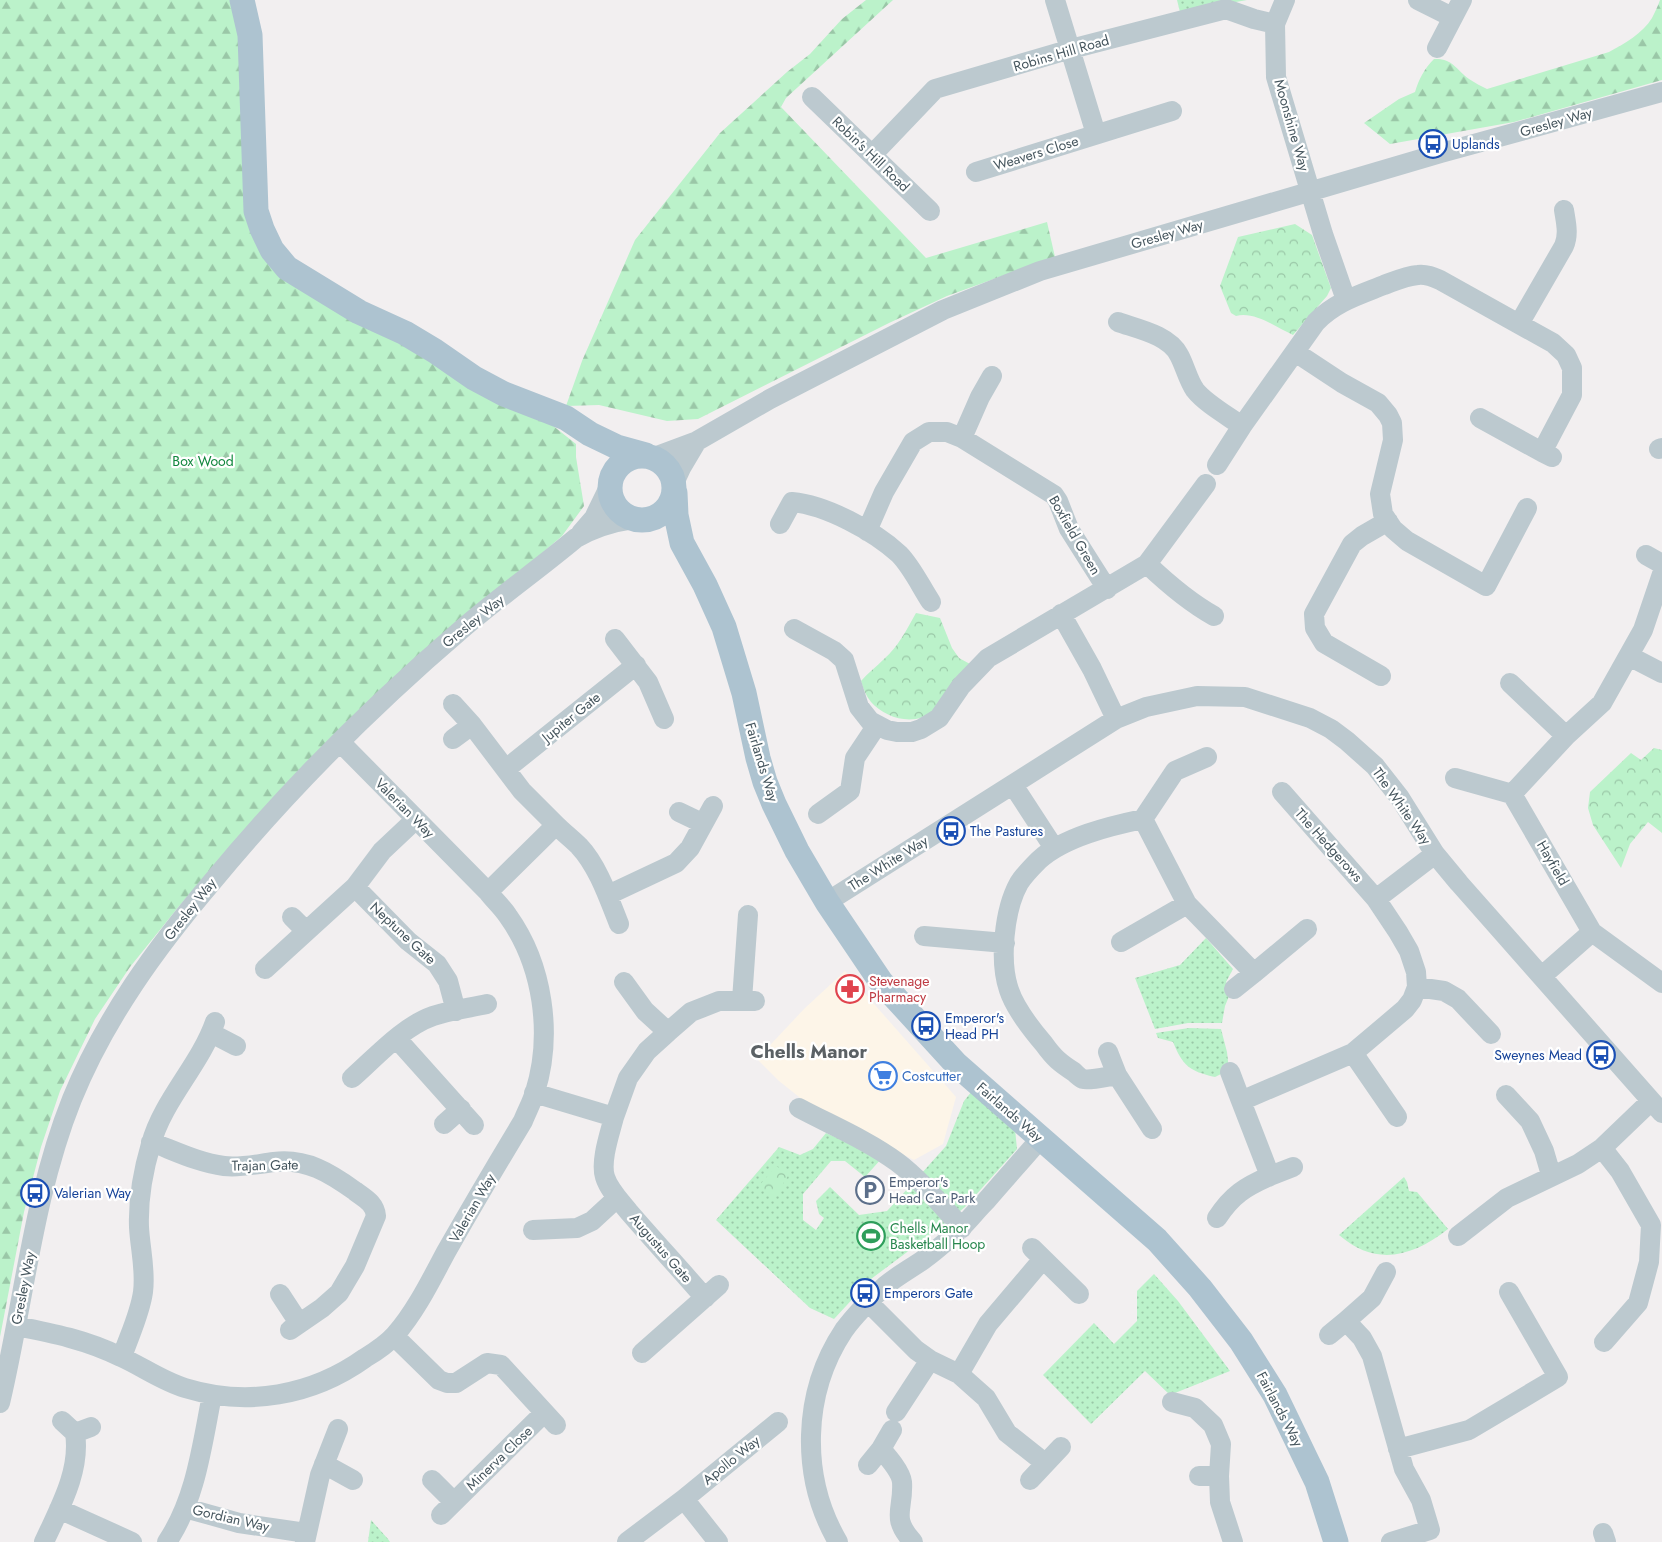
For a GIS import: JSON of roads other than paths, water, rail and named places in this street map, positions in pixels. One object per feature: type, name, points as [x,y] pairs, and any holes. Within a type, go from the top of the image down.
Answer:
[{"type":"main road","points":[[242,0],[250,35],[256,211],[272,250],[288,268],[359,312],[413,337],[474,378],[504,394],[566,418],[590,434],[617,446],[650,456],[668,466],[675,487],[671,504],[666,510],[651,519],[637,519],[618,509],[610,494],[611,482],[600,448],[590,434]]},
{"type":"main road","points":[[611,482],[621,463],[634,456],[650,456]]},
{"type":"main road","name":"Fairlands Way","points":[[675,487],[676,515],[682,543],[706,585],[724,627],[744,693],[758,758],[774,804],[827,902],[887,989],[956,1064],[1157,1240],[1200,1288],[1240,1341],[1275,1395],[1313,1473],[1336,1542]]},
{"type":"main road","name":"Fairlands Way","points":[[637,519],[658,526],[682,543]]},
{"type":"street","points":[[1055,0],[1071,49]]},
{"type":"street","name":"Moonshine Way","points":[[1285,0],[1275,24],[1276,77],[1311,192]]},
{"type":"street","points":[[1418,0],[1457,9],[1437,48]]},
{"type":"street","name":"Robins Hill Road","points":[[872,154],[935,89],[1071,49],[1226,9],[1275,24]]},
{"type":"street","name":"Weavers Close","points":[[1071,49],[1096,134]]},
{"type":"street","name":"Gresley Way","points":[[650,456],[697,441],[770,399],[943,310],[1040,271],[1441,153],[1662,92]]},
{"type":"street","name":"Robin's Hill Road","points":[[812,97],[930,211]]},
{"type":"street","name":"Weavers Close","points":[[976,172],[1172,111]]},
{"type":"street","points":[[1311,192],[1346,300]]},
{"type":"street","points":[[1519,324],[1564,246],[1568,230],[1564,210]]},
{"type":"street","points":[[1217,465],[1242,426],[1320,317],[1334,306],[1346,300],[1410,276],[1425,275],[1440,280],[1560,348],[1566,355],[1572,368],[1572,395],[1547,454],[1480,418]]},
{"type":"street","points":[[1118,322],[1143,322],[1172,346],[1180,356],[1195,390],[1242,426]]},
{"type":"street","points":[[1295,352],[1378,404],[1392,422],[1393,440],[1380,494],[1383,514],[1398,535],[1486,586],[1527,508]]},
{"type":"street","points":[[962,438],[992,376]]},
{"type":"street","name":"Boxfield Green","points":[[867,531],[884,492],[913,442],[930,432],[947,432],[962,438],[1054,495],[1058,500],[1069,529],[1107,589]]},
{"type":"street","name":"Gresley Way","points":[[675,487],[680,468],[697,441]]},
{"type":"street","name":"Gresley Way","points":[[576,538],[594,518],[611,482]]},
{"type":"street","name":"Boxfield Green","points":[[794,629],[840,655],[847,666],[859,707],[870,720],[887,730],[912,732],[928,726],[939,718],[961,686],[988,658],[1147,564],[1206,484]]},
{"type":"street","points":[[780,524],[792,502],[803,503],[833,514],[867,531],[900,555],[931,602]]},
{"type":"street","name":"Gresley Way","points":[[0,1403],[39,1208],[57,1140],[72,1098],[89,1062],[110,1022],[141,973],[189,909],[288,795],[421,664],[465,626],[576,538],[594,528],[637,519]]},
{"type":"street","points":[[1381,676],[1324,643],[1316,628],[1314,614],[1352,544],[1362,536],[1388,522]]},
{"type":"street","points":[[1147,564],[1168,584],[1199,608],[1214,616]]},
{"type":"street","points":[[1456,778],[1478,776],[1512,794],[1566,736],[1602,703],[1642,630],[1662,574]]},
{"type":"street","points":[[1061,614],[1092,669],[1116,719]]},
{"type":"street","points":[[615,639],[648,682],[664,719]]},
{"type":"street","points":[[1629,656],[1662,673]]},
{"type":"street","name":"Jupiter Gate","points":[[506,769],[636,665]]},
{"type":"street","points":[[1515,695],[1566,736]]},
{"type":"street","name":"The White Way","points":[[827,902],[1116,719],[1146,708],[1197,696],[1245,696],[1310,718],[1331,729],[1376,766],[1400,798],[1435,854],[1657,1107]]},
{"type":"street","points":[[453,704],[472,725],[522,791],[580,848],[595,869],[608,895],[619,924]]},
{"type":"street","points":[[454,739],[472,725]]},
{"type":"street","points":[[818,814],[850,791],[855,758],[877,725]]},
{"type":"street","name":"Valerian Way","points":[[16,1326],[68,1336],[95,1345],[122,1357],[163,1380],[212,1395],[234,1398],[267,1397],[299,1391],[319,1384],[351,1368],[394,1336],[423,1294],[522,1121],[534,1093],[540,1071],[544,1027],[538,982],[520,936],[508,916],[488,892],[340,742]]},
{"type":"street","points":[[1117,1075],[1084,1079],[1057,1062],[1009,992],[1006,975],[1005,943],[1010,908],[1020,882],[1040,859],[1054,848],[1096,831],[1143,819],[1174,771],[1207,757]]},
{"type":"street","points":[[1014,785],[1054,848]]},
{"type":"street","name":"The Hedgerows","points":[[1282,792],[1376,899],[1409,951],[1416,972],[1417,987]]},
{"type":"street","name":"Hayfield","points":[[1512,794],[1592,932],[1662,983]]},
{"type":"street","points":[[608,895],[676,862],[690,848],[708,814],[679,812]]},
{"type":"street","points":[[265,970],[355,887],[382,851],[416,819]]},
{"type":"street","points":[[1143,819],[1187,904],[1254,973]]},
{"type":"street","points":[[488,892],[556,825]]},
{"type":"street","points":[[1376,899],[1435,854]]},
{"type":"street","name":"Neptune Gate","points":[[355,887],[408,941],[437,964],[448,981],[456,1011]]},
{"type":"street","points":[[1121,942],[1187,904]]},
{"type":"street","name":"Augustus Gate","points":[[642,1353],[712,1291],[617,1198],[605,1178],[604,1168],[614,1117],[628,1078],[648,1051],[691,1012],[719,1001],[748,1001],[748,915]]},
{"type":"street","points":[[292,917],[306,931]]},
{"type":"street","points":[[1234,989],[1307,928]]},
{"type":"street","points":[[1542,976],[1592,932]]},
{"type":"street","points":[[924,936],[1005,943]]},
{"type":"street","points":[[624,982],[645,1011],[668,1032]]},
{"type":"street","points":[[1241,1101],[1353,1053],[1405,1009],[1412,1000],[1417,987],[1444,991],[1458,999],[1491,1034]]},
{"type":"street","points":[[352,1078],[397,1039],[420,1023],[433,1016],[487,1004]]},
{"type":"street","points":[[122,1357],[143,1292],[144,1281],[139,1210],[144,1172],[151,1142],[160,1122],[213,1027],[236,1046]]},
{"type":"street","points":[[397,1039],[474,1125]]},
{"type":"street","points":[[1108,1052],[1117,1075],[1152,1130]]},
{"type":"street","points":[[1353,1053],[1397,1117]]},
{"type":"street","points":[[1230,1072],[1270,1176]]},
{"type":"street","points":[[534,1093],[614,1117]]},
{"type":"street","points":[[1506,1095],[1536,1117],[1552,1175]]},
{"type":"street","points":[[1458,1236],[1507,1198],[1578,1164],[1657,1107]]},
{"type":"street","points":[[799,1108],[897,1162],[925,1188],[962,1228]]},
{"type":"street","points":[[444,1124],[461,1109]]},
{"type":"street","points":[[838,1542],[822,1510],[813,1475],[810,1433],[812,1410],[824,1368],[833,1348],[845,1328],[887,1285],[925,1259],[962,1228],[1041,1138]]},
{"type":"street","name":"Trajan Gate","points":[[151,1142],[200,1160],[226,1166],[276,1162],[302,1163],[313,1166],[336,1177],[373,1206],[376,1216],[348,1279],[338,1293],[322,1308],[294,1326],[280,1294]]},
{"type":"street","points":[[1602,1148],[1620,1171],[1651,1225],[1649,1262],[1638,1303],[1604,1342]]},
{"type":"street","points":[[1217,1218],[1226,1204],[1246,1187],[1293,1167]]},
{"type":"street","points":[[533,1230],[577,1228],[592,1221],[617,1198]]},
{"type":"street","points":[[959,1374],[988,1324],[1037,1254],[1080,1294]]},
{"type":"street","points":[[1329,1335],[1372,1298],[1386,1272]]},
{"type":"street","points":[[1398,1449],[1469,1430],[1558,1377],[1509,1292]]},
{"type":"street","points":[[869,1303],[916,1350],[930,1360],[959,1374],[986,1398],[1007,1433],[1045,1463]]},
{"type":"street","points":[[1346,1321],[1362,1338],[1372,1356],[1404,1468],[1424,1508],[1431,1536],[1391,1542]]},
{"type":"street","name":"Minerva Close","points":[[394,1336],[439,1380],[447,1383],[456,1383],[487,1362],[501,1365],[550,1419],[448,1508],[432,1480]]},
{"type":"street","points":[[868,1465],[881,1449],[894,1421],[930,1360]]},
{"type":"street","name":"Gordian Way","points":[[167,1542],[185,1508],[194,1482],[212,1395]]},
{"type":"street","points":[[1172,1402],[1195,1408],[1213,1425],[1221,1444],[1209,1476],[1233,1542]]},
{"type":"street","name":"Apollo Way","points":[[627,1542],[684,1499],[778,1422]]},
{"type":"street","points":[[44,1542],[74,1466],[76,1427]]},
{"type":"street","name":"Gordian Way","points":[[185,1508],[305,1538],[320,1474],[338,1429]]},
{"type":"street","points":[[1030,1480],[1061,1447]]},
{"type":"street","points":[[881,1449],[892,1461],[902,1481],[899,1515],[905,1534],[913,1542]]},
{"type":"street","points":[[324,1464],[353,1480]]},
{"type":"street","points":[[684,1499],[718,1542]]},
{"type":"street","points":[[58,1509],[132,1542]]},
{"type":"place","name":"Uplands","points":[[1433,144]]},
{"type":"place","name":"The Pastures","points":[[951,831]]},
{"type":"place","name":"Stevenage Pharmacy","points":[[850,989]]},
{"type":"place","name":"Emperor's Head PH","points":[[926,1026]]},
{"type":"place","name":"Sweynes Mead","points":[[1601,1055]]},
{"type":"place","name":"Costcutter","points":[[883,1076]]},
{"type":"place","name":"Emperor's Head Car Park","points":[[870,1190]]},
{"type":"place","name":"Valerian Way","points":[[35,1193]]},
{"type":"place","name":"Chells Manor Basketball Hoop","points":[[871,1236]]},
{"type":"place","name":"Emperors Gate","points":[[865,1293]]},
{"type":"district","name":"Chells Manor","points":[[809,1051]]},
{"type":"park label","name":"Box Wood","points":[[203,461]]}]
